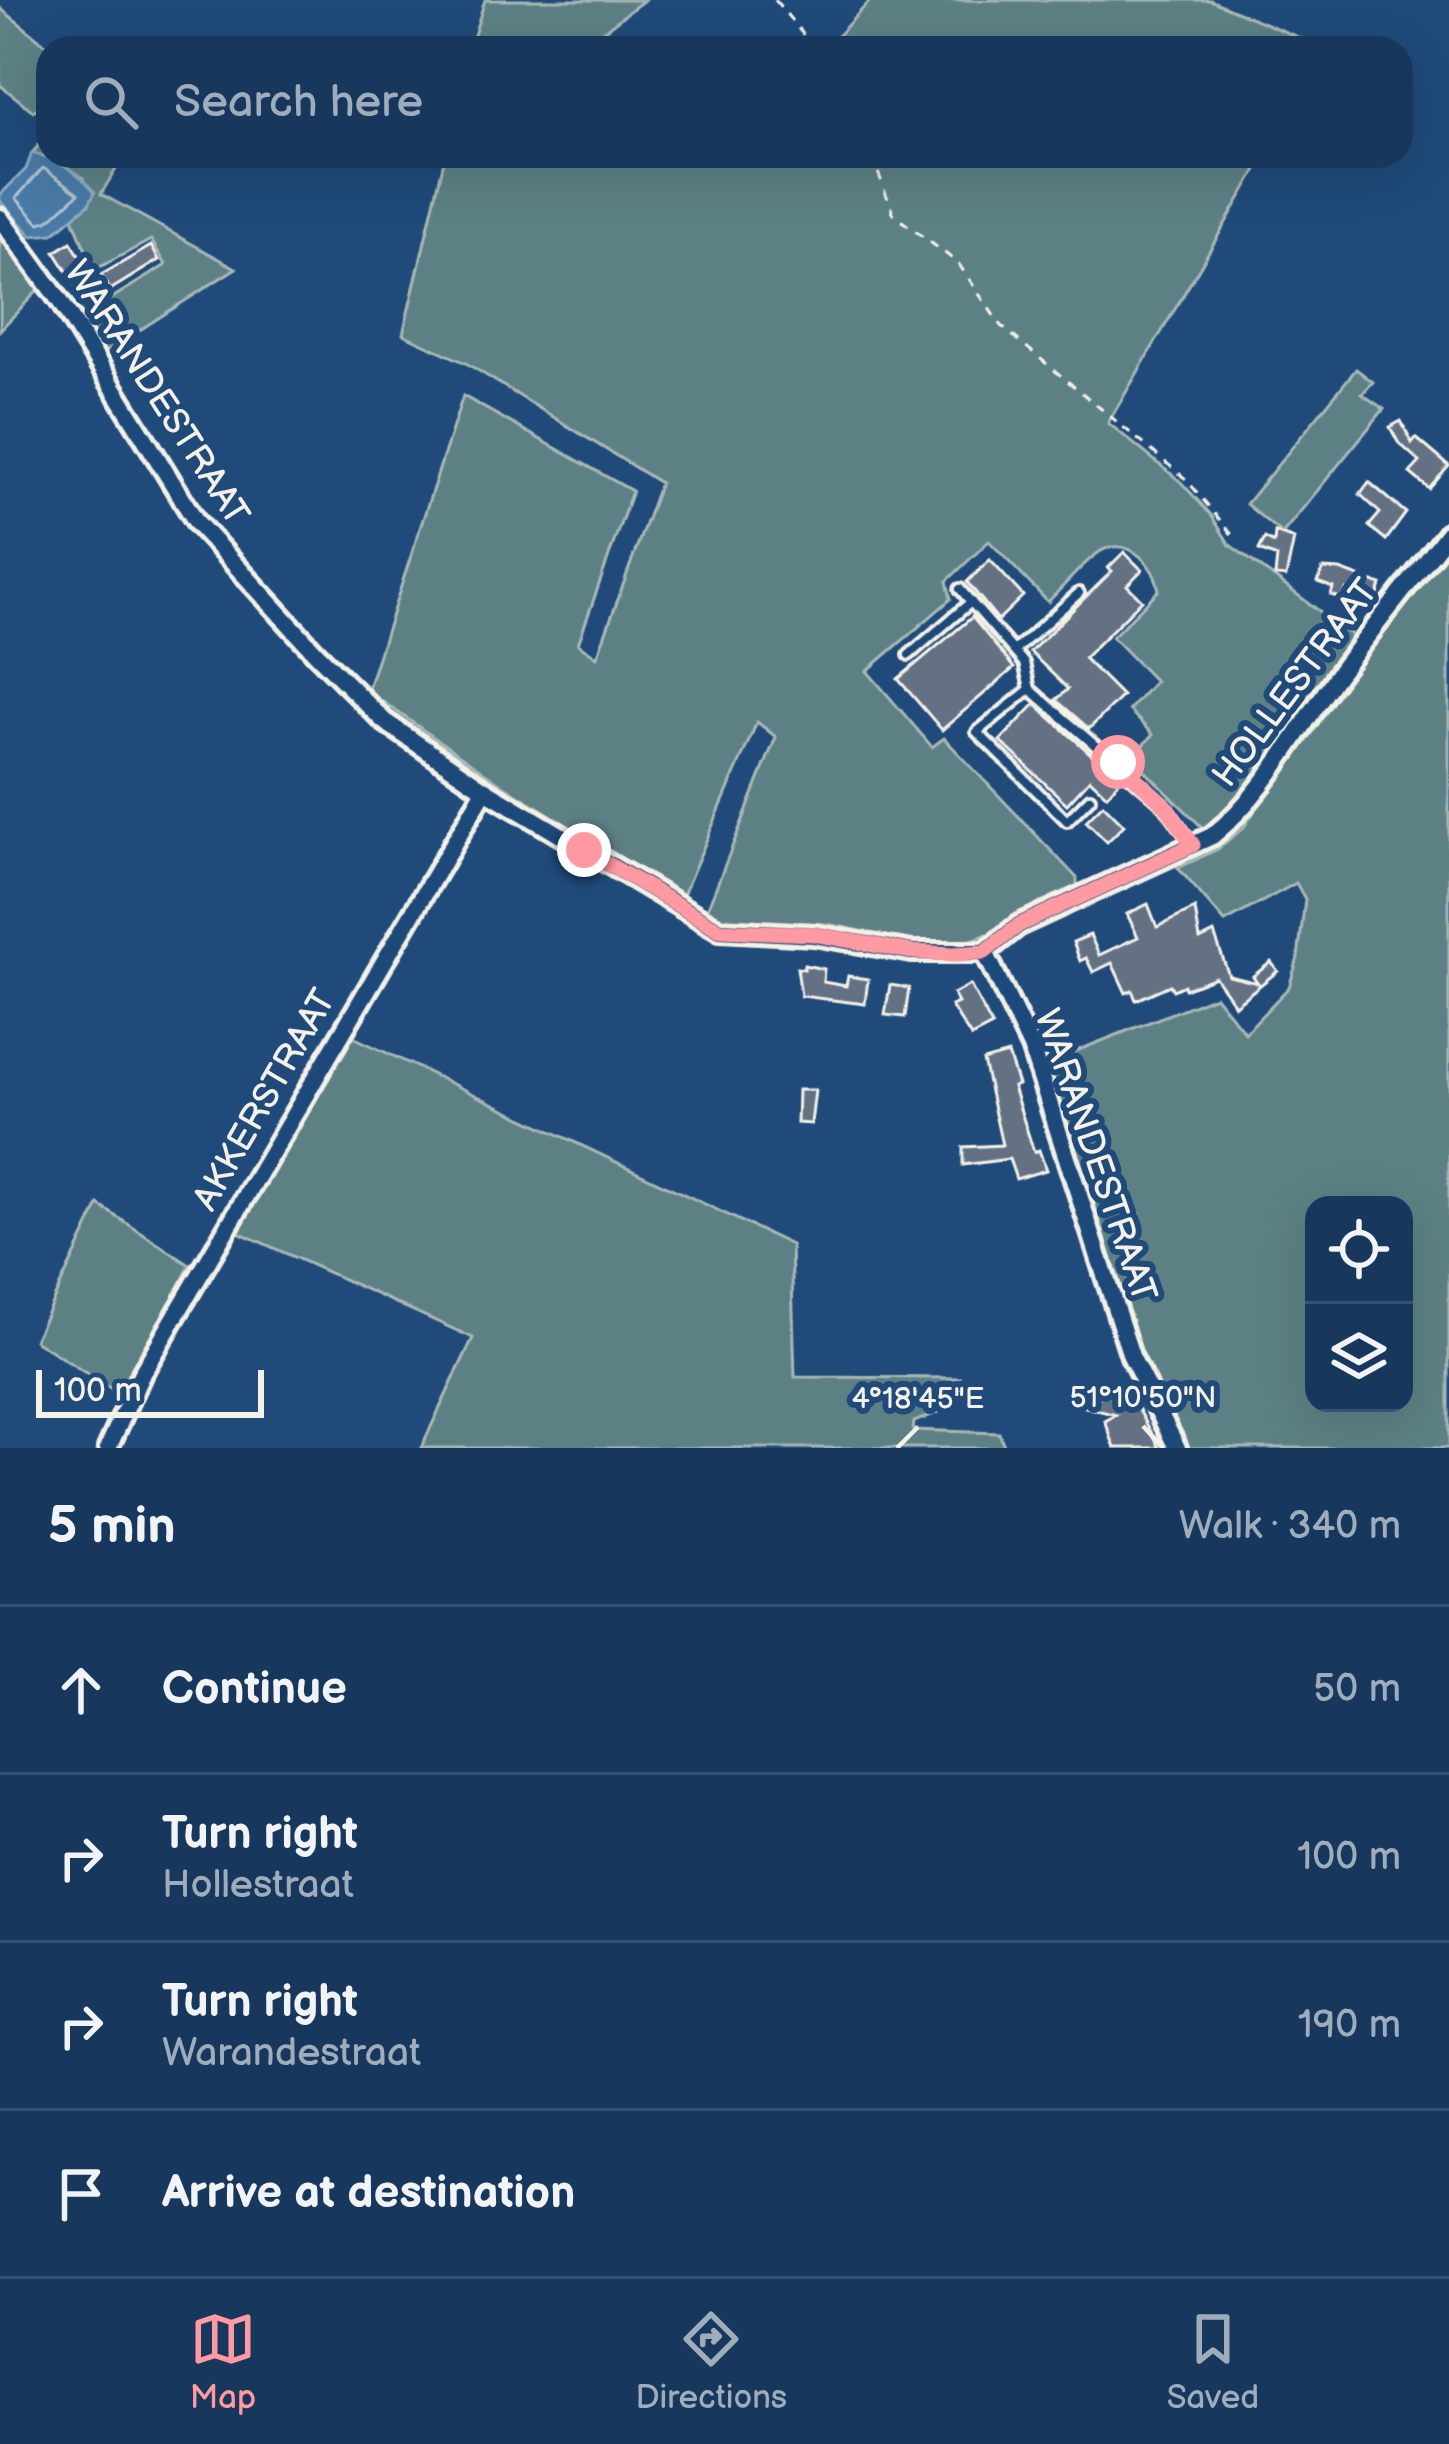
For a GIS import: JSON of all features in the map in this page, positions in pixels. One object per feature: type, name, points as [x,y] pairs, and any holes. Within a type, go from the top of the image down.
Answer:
[{"type":"street","name":"WARANDESTRAAT","points":[[0,218],[60,302],[197,523],[384,721],[485,790],[720,930],[814,934],[912,952],[985,952],[1031,1047],[1131,1356],[1177,1448]]},
{"type":"street","name":"HOLLESTRAAT","points":[[985,952],[1019,925],[1213,836],[1244,808],[1339,673],[1449,532]]},
{"type":"street","name":"AKKERSTRAAT","points":[[108,1448],[152,1354],[485,790]]},
{"type":"lane","points":[[960,589],[1024,663],[1030,689],[1166,806],[1193,845]]},
{"type":"lane","points":[[1014,651],[1079,593]]},
{"type":"lane","points":[[909,655],[970,602]]},
{"type":"lane","points":[[1030,689],[977,732],[1067,821],[1090,798]]},
{"type":"path","points":[[775,0],[804,36]]},
{"type":"path","points":[[876,168],[894,215],[958,263],[1000,326],[1186,479],[1234,537]]},
{"type":"green space","points":[[485,0],[644,0],[597,36],[474,36]]},
{"type":"green space","points":[[871,0],[1210,0],[1295,36],[837,36]]},
{"type":"green space","points":[[0,8],[36,37],[36,109],[0,85]]},
{"type":"green space","points":[[68,168],[117,168],[101,194],[236,268],[104,353],[81,317],[166,265],[151,240],[94,270],[72,216],[89,204],[84,178]]},
{"type":"green space","points":[[442,168],[1258,168],[1108,423],[1180,481],[1230,545],[1356,638],[1230,811],[1206,831],[1131,757],[1153,735],[1129,710],[1155,681],[1112,637],[1159,590],[1148,564],[1125,548],[1105,549],[1048,602],[989,541],[947,581],[951,599],[867,671],[932,747],[944,738],[1077,878],[1077,888],[1000,929],[951,944],[918,944],[824,924],[720,920],[705,915],[776,737],[757,722],[682,897],[501,784],[367,691],[463,396],[632,491],[578,644],[597,657],[660,483],[466,363],[403,334]]},
{"type":"green space","points":[[0,233],[38,290],[0,330]]},
{"type":"green space","points":[[1356,369],[1373,382],[1362,394],[1384,409],[1282,534],[1246,504]]},
{"type":"green space","points":[[1449,546],[1449,1448],[1185,1448],[1146,1375],[1103,1252],[1046,1063],[1215,996],[1245,1033],[1289,987],[1298,958],[1305,899],[1296,883],[1225,922],[1178,868],[1218,849],[1244,827],[1315,720]]},
{"type":"green space","points":[[347,1034],[791,1245],[795,1377],[961,1378],[961,1395],[939,1412],[914,1422],[913,1430],[999,1433],[1005,1448],[421,1448],[473,1338],[234,1230]]},
{"type":"green space","points":[[99,1205],[190,1265],[125,1398],[34,1340]]},
{"type":"water","points":[[32,153],[36,154],[36,168],[68,168],[95,192],[89,204],[53,234],[32,236],[0,201],[0,195],[26,169]]},
{"type":"building","points":[[71,242],[98,285],[83,296],[55,252]]},
{"type":"building","points":[[151,246],[159,260],[110,290],[101,275]]},
{"type":"building","points":[[1401,421],[1412,443],[1416,438],[1449,466],[1429,489],[1410,473],[1420,462],[1398,442],[1390,427]]},
{"type":"building","points":[[1369,482],[1406,513],[1386,540],[1369,526],[1380,513],[1360,494]]},
{"type":"building","points":[[1275,532],[1294,539],[1286,577],[1275,576],[1277,557],[1259,550],[1265,538],[1274,543]]},
{"type":"building","points":[[1124,552],[1142,570],[1127,585],[1142,600],[1084,658],[1122,696],[1089,729],[1056,700],[1068,689],[1030,652],[1112,571],[1108,568]]},
{"type":"building","points":[[990,560],[1023,596],[998,620],[967,582]]},
{"type":"building","points":[[1323,569],[1381,585],[1377,598],[1346,590],[1343,599],[1331,595],[1333,588],[1318,582]]},
{"type":"building","points":[[972,617],[1014,668],[942,730],[898,679]]},
{"type":"building","points":[[1035,704],[1120,780],[1107,795],[1090,779],[1067,804],[1000,741]]},
{"type":"building","points":[[1103,804],[1124,825],[1107,842],[1086,821]]},
{"type":"building","points":[[1148,904],[1157,927],[1195,909],[1200,940],[1214,933],[1229,976],[1258,983],[1253,976],[1271,962],[1278,971],[1235,1005],[1215,977],[1185,989],[1184,985],[1173,990],[1170,985],[1136,1000],[1132,990],[1126,993],[1112,963],[1093,972],[1086,958],[1080,961],[1073,942],[1090,935],[1099,955],[1138,937],[1127,914]]},
{"type":"building","points":[[804,965],[824,969],[823,982],[846,986],[848,976],[868,979],[865,1004],[801,996],[797,968],[804,969]]},
{"type":"building","points":[[890,985],[909,988],[905,1017],[885,1015]]},
{"type":"building","points":[[970,985],[992,1026],[971,1037],[951,1006],[958,1003],[953,994]]},
{"type":"building","points":[[1008,1054],[1018,1085],[1013,1087],[1034,1152],[1039,1150],[1046,1170],[1016,1179],[1009,1159],[963,1165],[963,1147],[1002,1145],[983,1061]]},
{"type":"building","points":[[798,1090],[815,1090],[811,1124],[797,1123]]},
{"type":"building","points":[[1090,1381],[1099,1397],[1124,1383],[1160,1448],[1115,1448],[1105,1421],[1116,1415],[1082,1406],[1087,1403],[1078,1388]]},
{"type":"route","points":[[584,850],[720,930],[814,934],[912,952],[985,952],[1019,925],[1193,845],[1166,806],[1118,762]]}]
